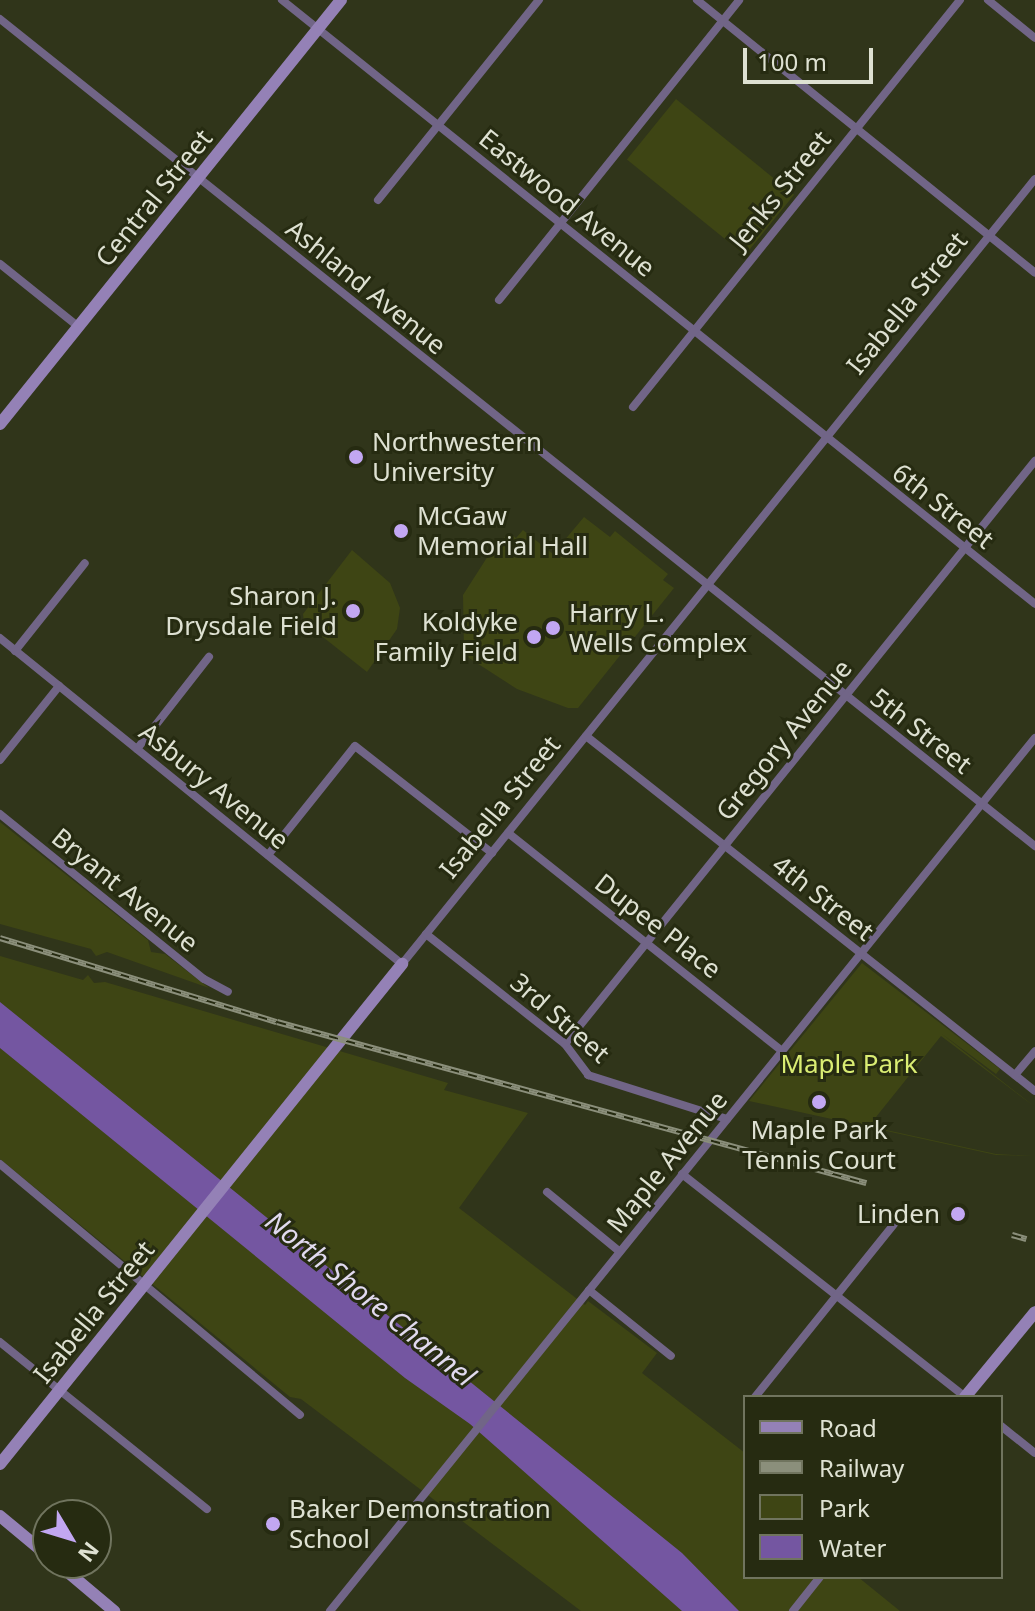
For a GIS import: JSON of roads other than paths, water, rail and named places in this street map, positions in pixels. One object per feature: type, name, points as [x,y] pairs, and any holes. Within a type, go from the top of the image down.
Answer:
[{"type":"street","name":"Eastwood Avenue","points":[[282,0],[826,439]]},
{"type":"street","name":"Central Street","points":[[0,424],[341,0]]},
{"type":"street","points":[[378,200],[539,0]]},
{"type":"street","points":[[697,0],[1035,273]]},
{"type":"street","points":[[499,300],[739,0]]},
{"type":"street","name":"Jenks Street","points":[[633,407],[960,0]]},
{"type":"street","points":[[988,0],[1035,38]]},
{"type":"street","name":"Ashland Avenue","points":[[0,19],[706,587]]},
{"type":"street","name":"Isabella Street","points":[[0,1464],[1035,179]]},
{"type":"street","points":[[0,264],[79,327]]},
{"type":"street","name":"6th Street","points":[[826,439],[1035,604]]},
{"type":"street","name":"Gregory Avenue","points":[[565,1044],[1035,461]]},
{"type":"street","points":[[15,651],[85,563]]},
{"type":"street","name":"5th Street","points":[[706,587],[1035,846]]},
{"type":"street","name":"Asbury Avenue","points":[[0,638],[402,964]]},
{"type":"street","points":[[137,749],[209,657]]},
{"type":"street","points":[[0,760],[59,686]]},
{"type":"street","name":"4th Street","points":[[586,736],[1035,1091]]},
{"type":"street","name":"Maple Avenue","points":[[330,1611],[1035,738]]},
{"type":"street","points":[[268,855],[355,746],[492,853]]},
{"type":"street","name":"Bryant Avenue","points":[[0,814],[204,979],[228,992]]},
{"type":"street","name":"Dupee Place","points":[[508,833],[782,1051]]},
{"type":"street","name":"3rd Street","points":[[426,934],[565,1044],[581,1068],[596,1079],[727,1119]]},
{"type":"street","points":[[1015,1075],[1035,1051]]},
{"type":"street","points":[[0,1164],[300,1415]]},
{"type":"street","points":[[682,1174],[962,1395]]},
{"type":"street","points":[[547,1192],[620,1252]]},
{"type":"street","points":[[757,1395],[894,1224]]},
{"type":"street","points":[[589,1290],[671,1356]]},
{"type":"street","points":[[967,1395],[1035,1312]]},
{"type":"street","points":[[0,1342],[207,1509]]},
{"type":"street","points":[[1003,1428],[1035,1453]]},
{"type":"street","points":[[0,1516],[32,1543]]},
{"type":"street","points":[[76,1579],[114,1611]]},
{"type":"street","points":[[793,1611],[818,1579]]},
{"type":"water","points":[[0,1002],[682,1553],[739,1611],[682,1611],[470,1424],[405,1378],[0,1048]]},
{"type":"railway","points":[[0,938],[277,1022],[866,1183]]},
{"type":"railway","points":[[1012,1235],[1026,1239]]},
{"type":"place","name":"Northwestern University","points":[[356,457]]},
{"type":"place","name":"McGaw Memorial Hall","points":[[401,531]]},
{"type":"place","name":"Sharon J. Drysdale Field","points":[[353,611]]},
{"type":"place","name":"Harry L. Wells Complex","points":[[553,628]]},
{"type":"place","name":"Koldyke Family Field","points":[[534,637]]},
{"type":"place","name":"Maple Park Tennis Court","points":[[819,1102]]},
{"type":"place","name":"Linden","points":[[958,1214]]},
{"type":"place","name":"Baker Demonstration School","points":[[273,1524]]},
{"type":"park label","name":"Maple Park","points":[[849,1064]]},
{"type":"water label","name":"North Shore Channel","points":[[371,1298]]}]
